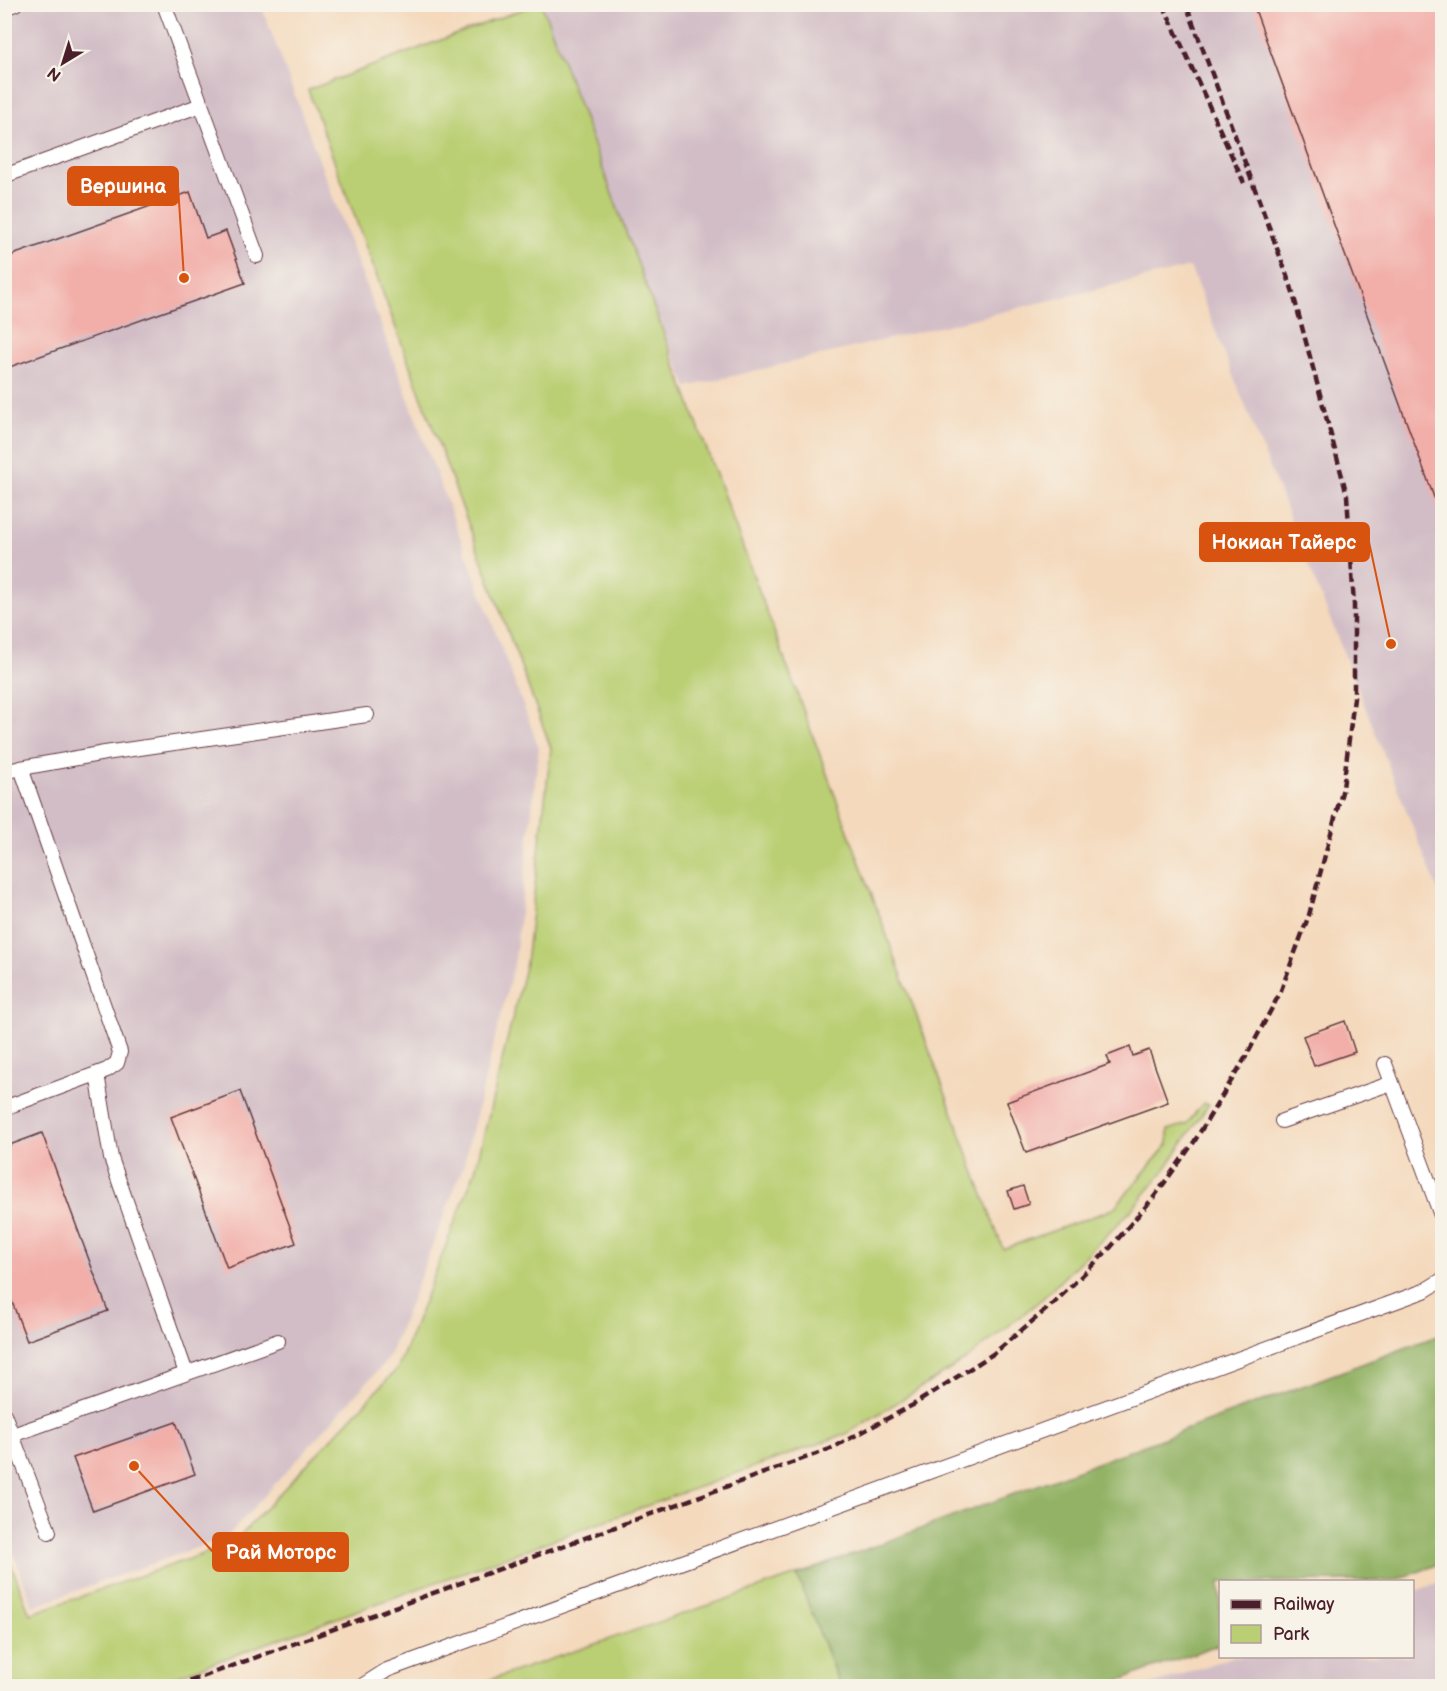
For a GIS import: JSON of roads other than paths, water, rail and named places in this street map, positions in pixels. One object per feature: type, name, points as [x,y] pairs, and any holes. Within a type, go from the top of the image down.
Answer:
[{"type":"lane","points":[[4,8],[15,4]]},
{"type":"lane","points":[[164,4],[257,256]]},
{"type":"lane","points":[[4,176],[201,105]]},
{"type":"lane","points":[[4,772],[105,753],[367,715]]},
{"type":"lane","points":[[4,1108],[97,1074],[117,1063],[120,1052],[21,768]]},
{"type":"lane","points":[[1385,1064],[1443,1218]]},
{"type":"lane","points":[[97,1074],[111,1158],[186,1373]]},
{"type":"lane","points":[[1282,1122],[1392,1083]]},
{"type":"lane","points":[[362,1686],[387,1670],[1424,1292],[1443,1280]]},
{"type":"lane","points":[[9,1437],[278,1341]]},
{"type":"lane","points":[[4,1414],[9,1437],[49,1532]]},
{"type":"railway","points":[[1163,4],[1244,183]]},
{"type":"railway","points":[[177,1686],[830,1449],[913,1405],[993,1354],[1054,1303],[1110,1248],[1154,1197],[1194,1142],[1247,1055],[1280,993],[1309,915],[1343,788],[1354,698],[1354,605],[1347,495],[1291,286],[1186,4]]},
{"type":"place","name":"Вершина","points":[[184,278]]},
{"type":"place","name":"Нокиан Тайерс","points":[[1391,644]]},
{"type":"place","name":"Рай Моторс","points":[[134,1466]]}]
